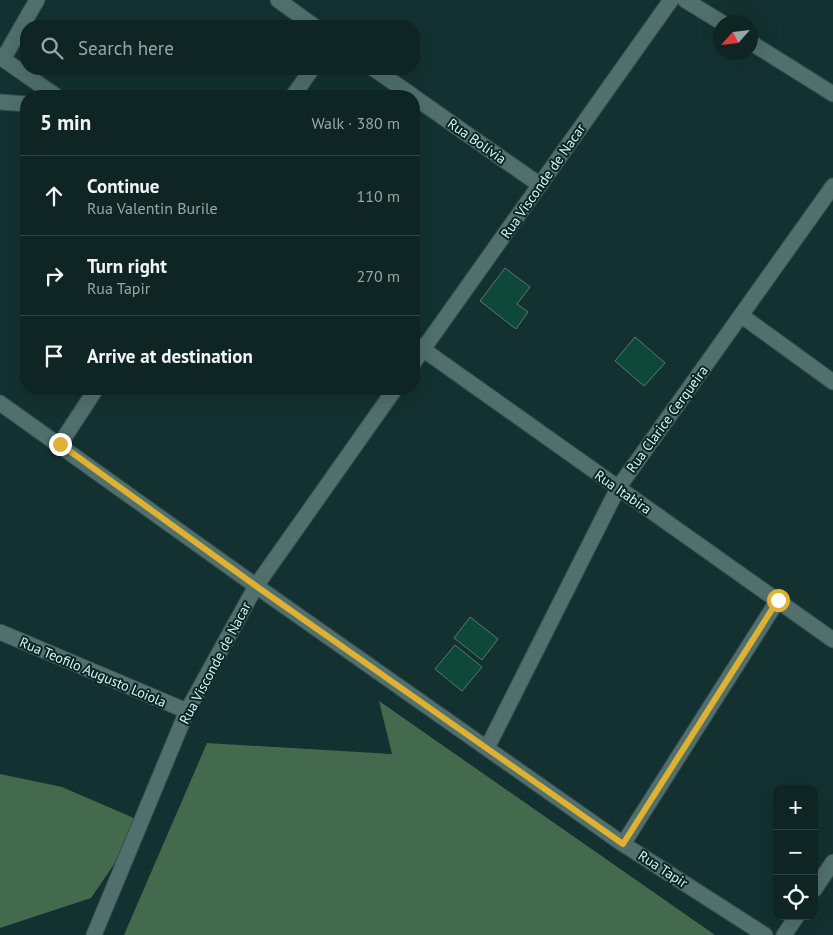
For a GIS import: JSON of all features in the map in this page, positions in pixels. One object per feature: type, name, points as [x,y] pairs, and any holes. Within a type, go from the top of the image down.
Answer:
[{"type":"street","points":[[25,20],[37,0]]},
{"type":"street","points":[[278,0],[306,20]]},
{"type":"street","name":"Rua Visconde de Nacar","points":[[420,348],[671,0]]},
{"type":"street","points":[[686,0],[713,17]]},
{"type":"street","points":[[20,27],[1,58],[20,71]]},
{"type":"street","points":[[758,47],[833,94]]},
{"type":"street","points":[[26,75],[47,90]]},
{"type":"street","points":[[297,90],[308,75]]},
{"type":"street","name":"Rua Bolívia","points":[[383,75],[405,90]]},
{"type":"street","name":"Rua Bolívia","points":[[420,100],[540,184]]},
{"type":"street","points":[[0,102],[20,104]]},
{"type":"street","name":"Rua Clarice Cerqueira","points":[[487,748],[618,488],[833,186]]},
{"type":"street","points":[[742,316],[833,382]]},
{"type":"street","name":"Rua Itabira","points":[[420,354],[618,488],[833,640]]},
{"type":"street","points":[[60,444],[92,395]]},
{"type":"street","name":"Rua Visconde de Nacar","points":[[94,935],[187,711],[256,586],[391,395]]},
{"type":"street","name":"Rua Tapir","points":[[0,403],[623,844],[765,935]]},
{"type":"street","points":[[623,844],[778,600]]},
{"type":"street","name":"Rua Teofilo Augusto Loiola","points":[[0,632],[187,711]]},
{"type":"street","points":[[818,884],[833,862]]},
{"type":"street","points":[[784,935],[794,920]]},
{"type":"green space","points":[[379,701],[715,935],[124,935],[207,743],[392,754]]},
{"type":"green space","points":[[0,774],[62,787],[143,822],[91,898],[0,928]]},
{"type":"building","points":[[505,268],[530,287],[517,304],[528,312],[516,329],[480,301]]},
{"type":"building","points":[[635,337],[665,363],[644,386],[615,361]]},
{"type":"building","points":[[470,617],[498,639],[482,660],[454,638]]},
{"type":"building","points":[[455,645],[482,667],[462,691],[435,669]]},
{"type":"route","points":[[60,444],[256,586],[623,844],[778,600]]}]
